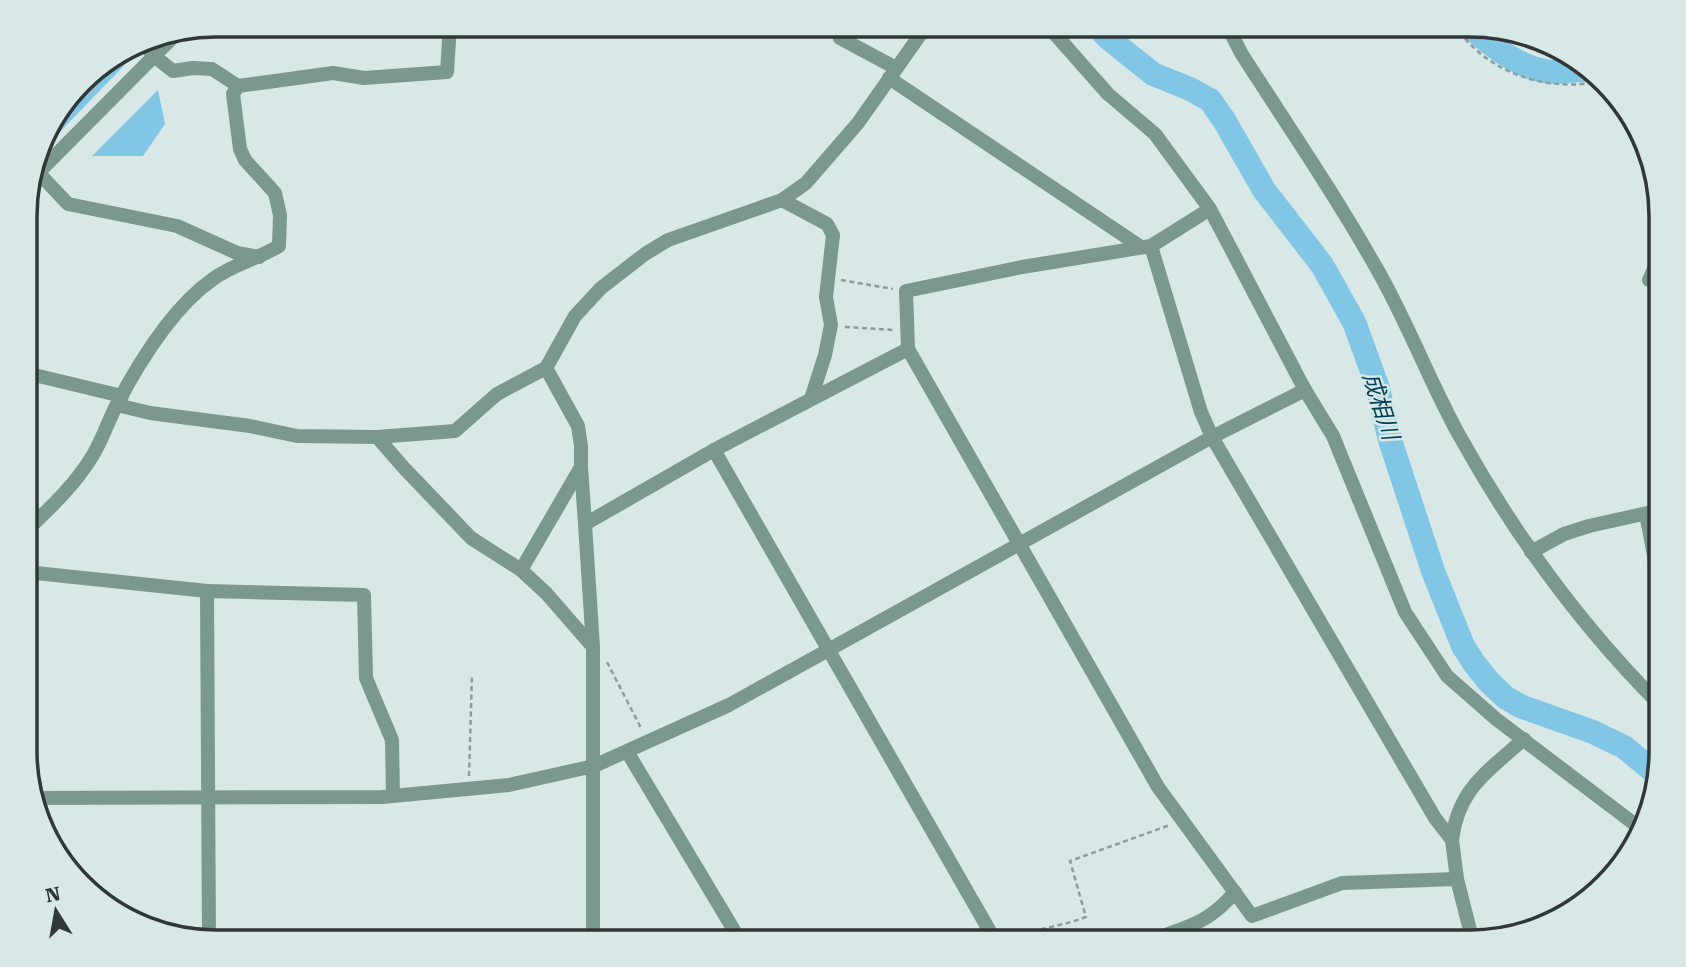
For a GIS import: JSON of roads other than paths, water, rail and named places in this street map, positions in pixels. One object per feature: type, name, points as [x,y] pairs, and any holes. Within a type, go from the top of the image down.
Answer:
[{"type":"street","points":[[148,50],[173,71],[212,69],[238,86],[333,73],[364,78],[446,72],[449,37]]},
{"type":"street","points":[[840,37],[1146,247],[1201,412],[1212,437],[1435,818],[1452,840]]},
{"type":"street","points":[[37,376],[150,413],[250,426],[297,436],[377,436],[455,431],[496,394],[546,368],[575,316],[601,288],[645,254],[668,240],[782,200],[806,183],[858,123],[918,37]]},
{"type":"street","points":[[1058,37],[1108,94],[1155,134],[1210,209],[1305,390],[1333,436],[1405,612],[1447,676],[1496,719],[1634,824]]},
{"type":"street","points":[[1233,37],[1382,278],[1460,435],[1531,552],[1569,603],[1649,694]]},
{"type":"street","points":[[44,164],[167,44]]},
{"type":"street","points":[[37,520],[69,489],[94,453],[119,401],[168,325],[212,279],[279,246],[280,215],[275,193],[245,160],[240,149],[233,94],[238,86]]},
{"type":"street","points":[[41,180],[68,204],[177,226],[237,253],[261,257]]},
{"type":"street","points":[[782,200],[827,224],[833,235],[826,297],[831,326],[811,399]]},
{"type":"street","points":[[1210,209],[1146,247],[1022,267],[906,291],[908,349],[1158,786],[1252,916],[1342,883],[1457,879]]},
{"type":"street","points":[[585,524],[713,450],[908,349]]},
{"type":"street","points":[[546,368],[578,426],[581,446],[580,467],[593,647],[593,930]]},
{"type":"street","points":[[43,798],[393,796],[509,785],[594,766],[729,705],[1212,437],[1305,390]]},
{"type":"street","points":[[377,436],[471,538],[520,570],[546,593],[593,647]]},
{"type":"street","points":[[713,450],[827,650],[996,930]]},
{"type":"street","points":[[520,570],[580,467]]},
{"type":"street","points":[[1531,552],[1564,534],[1649,513]]},
{"type":"street","points":[[1646,514],[1649,530]]},
{"type":"street","points":[[37,573],[207,591],[364,595],[366,678],[392,740],[393,796]]},
{"type":"street","points":[[207,591],[209,930]]},
{"type":"street","points":[[1470,930],[1457,879],[1452,840],[1454,821],[1461,803],[1482,776],[1524,739]]},
{"type":"street","points":[[628,752],[734,930]]},
{"type":"street","points":[[1182,930],[1199,924],[1224,905],[1235,892]]},
{"type":"water","points":[[131,58],[54,138],[81,98],[98,81]]},
{"type":"water","points":[[158,90],[165,124],[143,156],[92,156]]},
{"type":"waterway","name":"成相川","points":[[1107,37],[1153,74],[1210,100],[1264,190],[1322,265],[1354,322],[1377,385],[1390,440],[1433,571],[1463,646],[1474,663],[1505,697],[1520,706],[1593,732],[1624,747],[1648,767]]},
{"type":"waterway","points":[[1483,38],[1497,49],[1529,67],[1553,72],[1574,71]]}]
